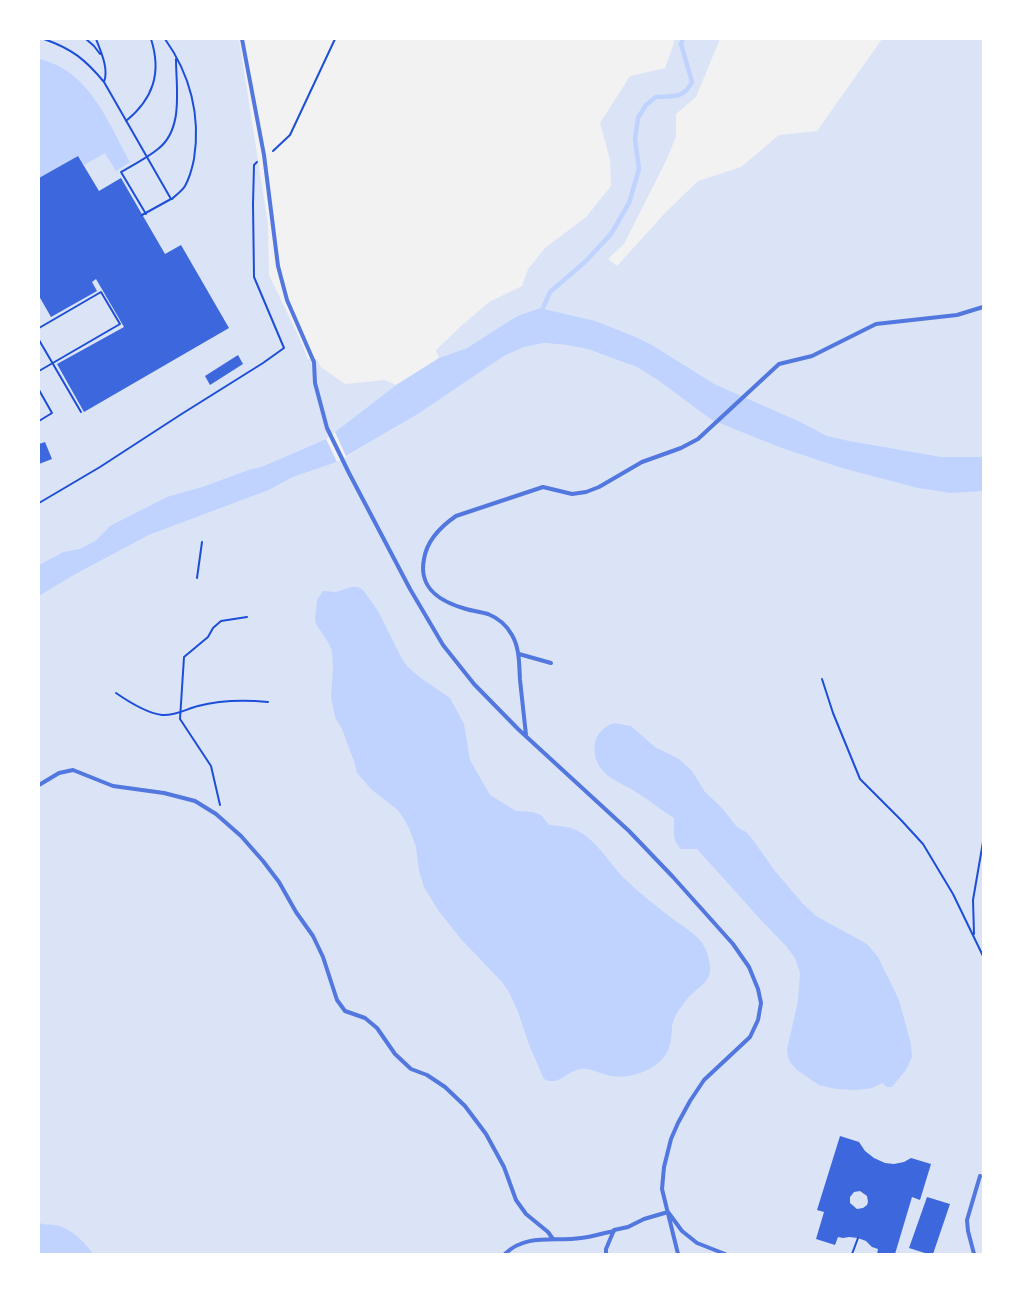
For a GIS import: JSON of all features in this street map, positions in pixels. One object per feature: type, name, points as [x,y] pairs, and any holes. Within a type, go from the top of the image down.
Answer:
[{"type":"lane","points":[[242,39],[264,154],[278,266],[287,300],[314,362],[315,383],[327,428],[410,589],[443,645],[474,684],[526,736],[629,831],[674,877],[738,952],[749,967],[758,988],[761,1004],[758,1020],[750,1036],[704,1080],[690,1101],[671,1139],[664,1167],[662,1189],[678,1254]]},
{"type":"lane","points":[[526,736],[519,654],[512,635],[501,621],[488,614],[465,609],[436,596],[430,590],[424,576],[423,562],[426,548],[444,524],[456,516],[543,487],[572,494],[599,487],[642,462],[698,440],[779,364],[813,356],[876,324],[957,315],[983,308]]},
{"type":"lane","points":[[519,654],[551,663]]},
{"type":"lane","points":[[39,785],[59,773],[73,770],[113,786],[164,793],[195,801],[223,820],[263,861],[279,882],[313,936],[338,1000],[345,1011],[365,1018],[377,1028],[395,1054],[411,1069],[427,1075],[445,1087],[465,1106],[486,1134],[504,1167],[516,1200],[526,1214],[553,1239]]},
{"type":"lane","points":[[974,1254],[966,1220],[980,1176]]},
{"type":"lane","points":[[505,1254],[517,1244],[526,1241],[582,1238],[628,1227],[644,1219],[668,1212]]},
{"type":"lane","points":[[668,1212],[682,1231],[697,1243],[725,1254]]},
{"type":"lane","points":[[606,1254],[614,1230]]},
{"type":"path","points":[[44,39],[77,55],[90,65],[104,82],[171,199]]},
{"type":"path","points":[[86,39],[102,56]]},
{"type":"path","points":[[96,39],[106,75],[104,82]]},
{"type":"path","points":[[125,121],[138,112],[149,94],[156,74],[155,53],[151,39]]},
{"type":"path","points":[[165,39],[176,59],[185,77],[193,100],[197,123],[195,149],[191,173],[184,188],[171,199],[144,214],[121,172],[160,148],[173,130],[178,107],[176,59]]},
{"type":"path","points":[[39,502],[100,467],[284,348],[254,277],[254,165],[264,154],[275,150],[290,135],[335,39]]},
{"type":"path","points":[[39,328],[101,292],[120,324],[39,371]]},
{"type":"path","points":[[39,340],[81,412]]},
{"type":"path","points":[[39,390],[52,413],[39,421]]},
{"type":"path","points":[[197,578],[202,542]]},
{"type":"path","points":[[223,820],[211,766],[180,719],[184,657],[208,637],[221,621],[247,618]]},
{"type":"path","points":[[822,679],[860,779],[923,844],[953,894],[983,956]]},
{"type":"path","points":[[116,693],[133,705],[162,715],[180,713],[198,706],[241,700],[268,702]]},
{"type":"path","points":[[974,937],[973,900],[983,842]]},
{"type":"path","points":[[852,1254],[858,1238]]},
{"type":"shaded area","points":[[39,39],[239,39],[268,224],[269,275],[308,359],[317,359],[321,367],[345,384],[385,380],[396,385],[326,439],[261,467],[202,487],[110,526],[95,541],[79,549],[63,552],[39,565]]},
{"type":"shaded area","points":[[674,39],[720,39],[696,97],[676,114],[676,137],[624,244],[608,259],[617,266],[665,213],[698,181],[741,167],[779,135],[817,131],[882,39],[983,39],[983,1254],[39,1254],[39,596],[149,535],[269,490],[293,477],[337,462],[418,414],[504,356],[524,347],[544,343],[567,345],[576,317],[540,308],[517,316],[467,348],[439,358],[436,350],[489,302],[522,286],[528,269],[545,248],[586,217],[611,186],[610,160],[600,123],[630,76],[665,68]]},
{"type":"water","points":[[39,59],[71,74],[84,86],[105,115],[130,162],[116,171],[105,153],[84,165],[78,156],[39,178]]},
{"type":"water","points":[[540,308],[595,321],[638,338],[714,384],[827,436],[941,457],[983,457],[983,491],[951,493],[918,488],[842,468],[779,447],[712,420],[637,367],[588,349],[544,343],[524,347],[504,356],[418,414],[346,456],[335,432],[396,385],[439,358],[467,348],[517,316]]},
{"type":"water","points":[[326,439],[337,462],[293,477],[269,490],[149,535],[39,596],[39,565],[63,552],[79,549],[95,541],[110,526],[167,497],[261,467]]},
{"type":"water","points":[[351,587],[363,590],[378,611],[408,667],[450,698],[464,724],[470,760],[490,795],[516,811],[541,815],[549,825],[570,828],[583,834],[596,845],[630,884],[703,944],[709,959],[709,975],[677,1012],[669,1048],[665,1056],[651,1068],[634,1075],[624,1076],[581,1069],[558,1080],[544,1079],[509,992],[438,910],[424,887],[416,847],[409,828],[398,810],[372,790],[357,773],[342,729],[335,717],[331,697],[332,651],[316,624],[317,600],[323,591],[336,592]]},
{"type":"water","points":[[614,723],[631,726],[655,747],[679,759],[692,771],[705,792],[737,827],[753,840],[803,904],[816,916],[867,944],[878,957],[899,1000],[911,1044],[912,1057],[909,1064],[892,1087],[887,1087],[882,1083],[872,1088],[857,1090],[819,1085],[797,1070],[790,1062],[787,1049],[798,1001],[800,973],[795,958],[697,849],[681,849],[675,838],[674,818],[611,778],[601,769],[594,750],[595,742],[602,730]]},
{"type":"water","points":[[39,1223],[60,1226],[71,1232],[93,1254],[39,1254]]},
{"type":"building","points":[[78,156],[99,191],[121,178],[165,254],[181,245],[229,328],[84,412],[57,364],[124,327],[96,279],[92,282],[97,291],[51,317],[39,296],[39,178]]},
{"type":"building","points":[[238,355],[243,364],[210,385],[205,376]]},
{"type":"building","points":[[45,442],[52,459],[39,464],[39,444]]},
{"type":"building","points":[[840,1136],[859,1142],[865,1151],[885,1163],[894,1164],[911,1158],[931,1164],[920,1200],[912,1197],[895,1254],[877,1254],[878,1249],[858,1238],[838,1237],[835,1245],[816,1239],[824,1212],[817,1210]],"holes":[[[860,1191],[867,1196],[868,1202],[863,1208],[857,1209],[850,1203],[850,1197],[854,1192]]]},
{"type":"building","points":[[927,1197],[950,1204],[933,1254],[909,1248]]},
{"type":"waterway","points":[[541,313],[550,292],[585,262],[611,234],[629,203],[639,169],[635,139],[638,118],[646,105],[656,97],[681,94],[692,82],[681,44],[683,39]]}]
